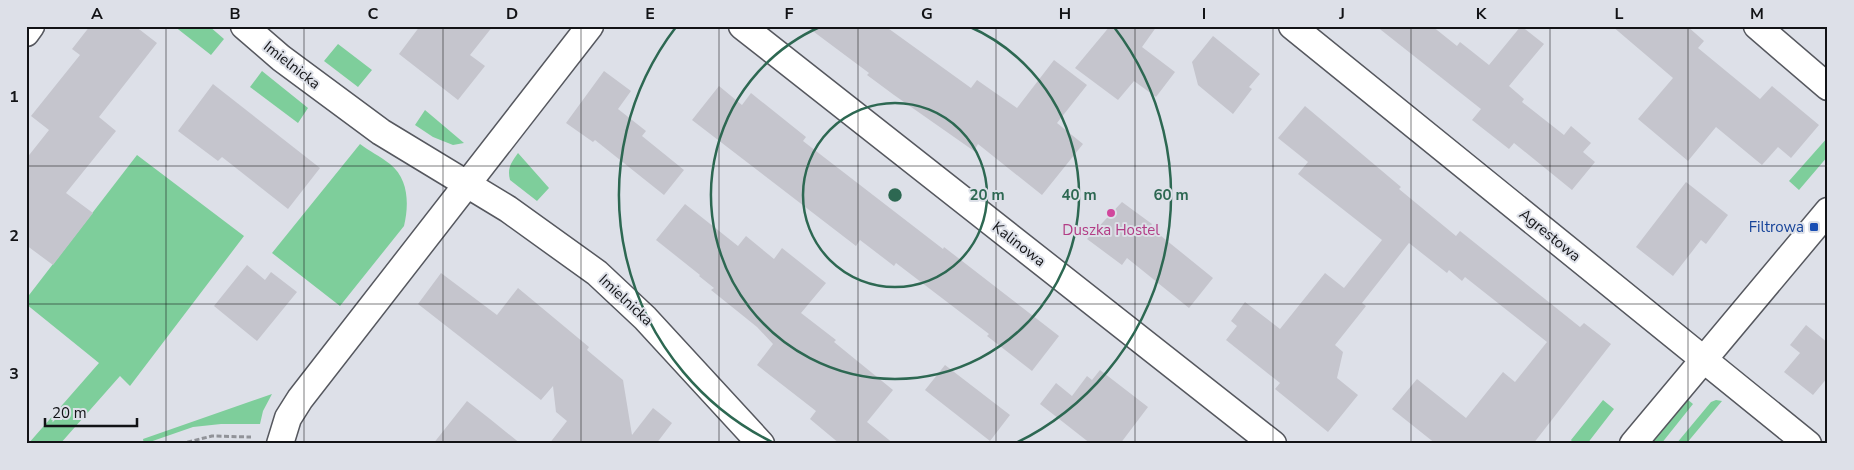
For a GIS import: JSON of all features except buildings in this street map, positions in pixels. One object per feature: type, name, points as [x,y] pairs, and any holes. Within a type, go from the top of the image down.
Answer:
[{"type":"street","points":[[26,33],[31,26]]},
{"type":"street","name":"Imielnicka","points":[[244,26],[280,58],[381,132],[508,209],[615,288],[646,318],[761,444]]},
{"type":"street","points":[[280,442],[288,418],[300,398],[590,26]]},
{"type":"street","name":"Kalinowa","points":[[743,26],[1273,444]]},
{"type":"street","name":"Agrestowa","points":[[1292,26],[1808,444]]},
{"type":"street","points":[[1757,26],[1828,87]]},
{"type":"street","points":[[1633,444],[1828,211]]},
{"type":"path","points":[[180,444],[212,436],[264,437],[280,442]]},
{"type":"green space","points":[[174,26],[209,26],[224,39],[211,55]]},
{"type":"green space","points":[[338,44],[372,70],[358,87],[324,61]]},
{"type":"green space","points":[[262,71],[308,108],[298,123],[250,87]]},
{"type":"green space","points":[[425,110],[464,143],[453,145],[433,137],[415,125]]},
{"type":"green space","points":[[1828,137],[1828,156],[1799,190],[1789,181]]},
{"type":"green space","points":[[360,144],[390,164],[401,177],[406,193],[407,210],[404,226],[340,306],[272,253]]},
{"type":"green space","points":[[518,153],[549,188],[537,201],[510,180],[510,166]]},
{"type":"green space","points":[[137,155],[244,236],[130,386],[120,376],[60,444],[28,444],[99,363],[26,304],[26,299]]},
{"type":"green space","points":[[272,394],[263,411],[260,424],[221,424],[193,427],[144,444],[143,439]]},
{"type":"green space","points":[[1687,399],[1693,404],[1661,444],[1650,444]]},
{"type":"green space","points":[[1603,400],[1614,409],[1587,444],[1574,444],[1571,440]]},
{"type":"green space","points":[[1716,400],[1722,401],[1686,444],[1676,444],[1711,402]]},
{"type":"place","name":"Duszka Hostel","points":[[1111,213]]},
{"type":"place","name":"Filtrowa","points":[[1814,227]]}]
